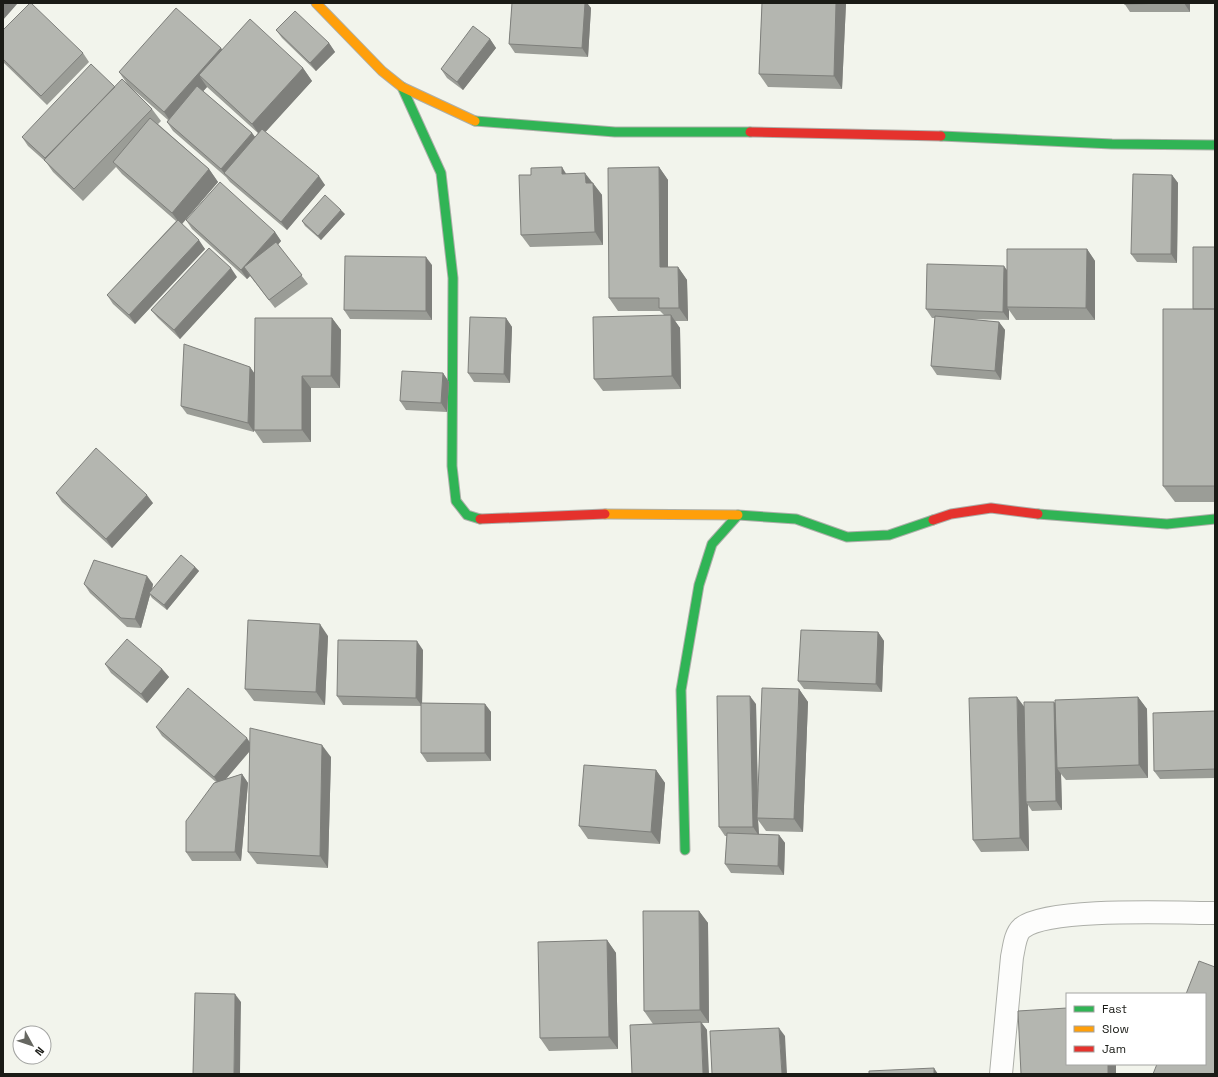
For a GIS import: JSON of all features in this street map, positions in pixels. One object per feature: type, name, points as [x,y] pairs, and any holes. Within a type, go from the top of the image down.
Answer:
[{"type":"street","points":[[316,3],[382,71],[402,87],[474,121],[615,132],[723,131],[927,135],[1112,144],[1215,145]]},
{"type":"street","points":[[402,87],[441,173],[453,278],[452,466],[456,501],[467,514],[484,520],[616,514],[691,516],[738,515],[796,519],[847,537],[889,535],[951,514],[991,508],[1066,517],[1167,524],[1215,519]]},
{"type":"street","points":[[685,850],[681,690],[699,585],[712,544],[738,515]]},
{"type":"street","points":[[1001,1074],[1012,957],[1015,942],[1021,929],[1036,921],[1090,914],[1215,913]]},
{"type":"building","points":[[30,3],[83,53],[41,96],[3,59],[3,30]]},
{"type":"building","points":[[512,3],[585,3],[582,48],[509,44]]},
{"type":"building","points":[[762,3],[836,3],[834,76],[759,74]]},
{"type":"building","points":[[1124,3],[1173,3],[1124,4]]},
{"type":"building","points":[[176,8],[221,48],[164,112],[119,72]]},
{"type":"building","points":[[295,11],[329,43],[310,63],[276,30]]},
{"type":"building","points":[[250,19],[303,68],[252,124],[199,75]]},
{"type":"building","points":[[473,26],[490,39],[457,82],[441,69]]},
{"type":"building","points":[[91,64],[115,87],[45,158],[22,137]]},
{"type":"building","points":[[122,79],[152,109],[74,189],[44,160]]},
{"type":"building","points":[[197,86],[252,133],[221,169],[167,122]]},
{"type":"building","points":[[150,118],[209,169],[172,213],[113,162]]},
{"type":"building","points":[[262,129],[319,176],[281,222],[224,173]]},
{"type":"building","points":[[562,167],[562,174],[585,173],[586,183],[593,183],[595,232],[521,235],[519,175],[531,175],[531,168]]},
{"type":"building","points":[[659,167],[660,267],[678,267],[679,308],[659,308],[659,298],[609,298],[608,168]]},
{"type":"building","points":[[1133,174],[1172,175],[1171,254],[1131,254]]},
{"type":"building","points":[[220,182],[275,232],[241,270],[186,220]]},
{"type":"building","points":[[325,195],[341,210],[318,236],[302,221]]},
{"type":"building","points":[[178,220],[199,240],[129,315],[107,295]]},
{"type":"building","points":[[276,242],[302,275],[269,300],[244,267]]},
{"type":"building","points":[[1193,247],[1215,247],[1215,309],[1193,309]]},
{"type":"building","points":[[209,248],[231,268],[174,330],[151,310]]},
{"type":"building","points":[[1007,249],[1087,249],[1086,308],[1007,307]]},
{"type":"building","points":[[345,256],[426,257],[426,311],[344,310]]},
{"type":"building","points":[[927,264],[1004,266],[1003,312],[926,309]]},
{"type":"building","points":[[1163,309],[1215,309],[1215,486],[1163,486]]},
{"type":"building","points":[[671,315],[672,376],[594,379],[593,317]]},
{"type":"building","points":[[935,316],[999,322],[995,371],[931,366]]},
{"type":"building","points":[[470,317],[506,318],[504,374],[468,373]]},
{"type":"building","points":[[255,318],[332,318],[331,376],[302,376],[302,430],[254,430]]},
{"type":"building","points":[[184,344],[250,367],[248,423],[181,406]]},
{"type":"building","points":[[402,371],[443,373],[441,403],[400,401]]},
{"type":"building","points":[[96,448],[147,495],[106,539],[56,493]]},
{"type":"building","points":[[181,555],[195,567],[164,605],[149,593]]},
{"type":"building","points":[[94,560],[147,576],[135,619],[121,618],[84,584]]},
{"type":"building","points":[[248,620],[320,624],[316,692],[245,689]]},
{"type":"building","points":[[801,630],[878,632],[876,684],[798,681]]},
{"type":"building","points":[[127,639],[162,669],[141,694],[105,664]]},
{"type":"building","points":[[338,640],[417,641],[416,698],[337,696]]},
{"type":"building","points":[[188,688],[247,738],[214,777],[156,727]]},
{"type":"building","points":[[762,688],[799,689],[794,819],[757,818]]},
{"type":"building","points":[[717,696],[750,696],[753,827],[719,827]]},
{"type":"building","points":[[1017,697],[1020,838],[973,840],[969,698]]},
{"type":"building","points":[[1138,697],[1139,765],[1057,768],[1055,700]]},
{"type":"building","points":[[1024,702],[1054,702],[1056,801],[1026,802]]},
{"type":"building","points":[[421,703],[485,704],[485,753],[421,753]]},
{"type":"building","points":[[1215,711],[1215,769],[1154,771],[1153,713]]},
{"type":"building","points":[[250,728],[322,745],[320,856],[248,852]]},
{"type":"building","points":[[584,765],[656,770],[651,832],[579,826]]},
{"type":"building","points":[[242,774],[235,852],[186,852],[186,821],[214,783]]},
{"type":"building","points":[[727,833],[779,835],[778,866],[725,864]]},
{"type":"building","points":[[643,911],[699,911],[700,1010],[644,1011]]},
{"type":"building","points":[[607,940],[609,1037],[540,1038],[538,942]]},
{"type":"building","points":[[1199,961],[1215,967],[1215,1074],[1153,1074],[1157,1065],[1206,1065],[1206,993],[1186,993]]},
{"type":"building","points":[[195,993],[235,994],[234,1074],[193,1074]]},
{"type":"building","points":[[1066,1008],[1066,1065],[1108,1065],[1108,1074],[1021,1074],[1018,1011]]},
{"type":"building","points":[[701,1022],[703,1074],[632,1074],[630,1025]]},
{"type":"building","points":[[779,1028],[782,1074],[712,1074],[710,1031]]},
{"type":"building","points":[[934,1068],[934,1074],[869,1074],[869,1071]]},
{"type":"traffic: fast","points":[[402,87],[441,173],[453,278],[452,466],[456,501],[467,515],[480,519]]},
{"type":"traffic: fast","points":[[475,121],[615,132],[750,132]]},
{"type":"traffic: fast","points":[[941,136],[1112,144],[1215,145]]},
{"type":"traffic: fast","points":[[1038,514],[1167,524],[1215,519]]},
{"type":"traffic: fast","points":[[685,850],[681,690],[699,585],[712,544],[738,515],[796,519],[847,537],[889,535],[933,520]]},
{"type":"traffic: slow","points":[[316,3],[382,71],[402,87],[475,121]]},
{"type":"traffic: slow","points":[[605,514],[738,515]]},
{"type":"traffic: jam","points":[[750,132],[941,136]]},
{"type":"traffic: jam","points":[[933,520],[951,514],[991,508],[1038,514]]},
{"type":"traffic: jam","points":[[480,519],[605,514]]}]
